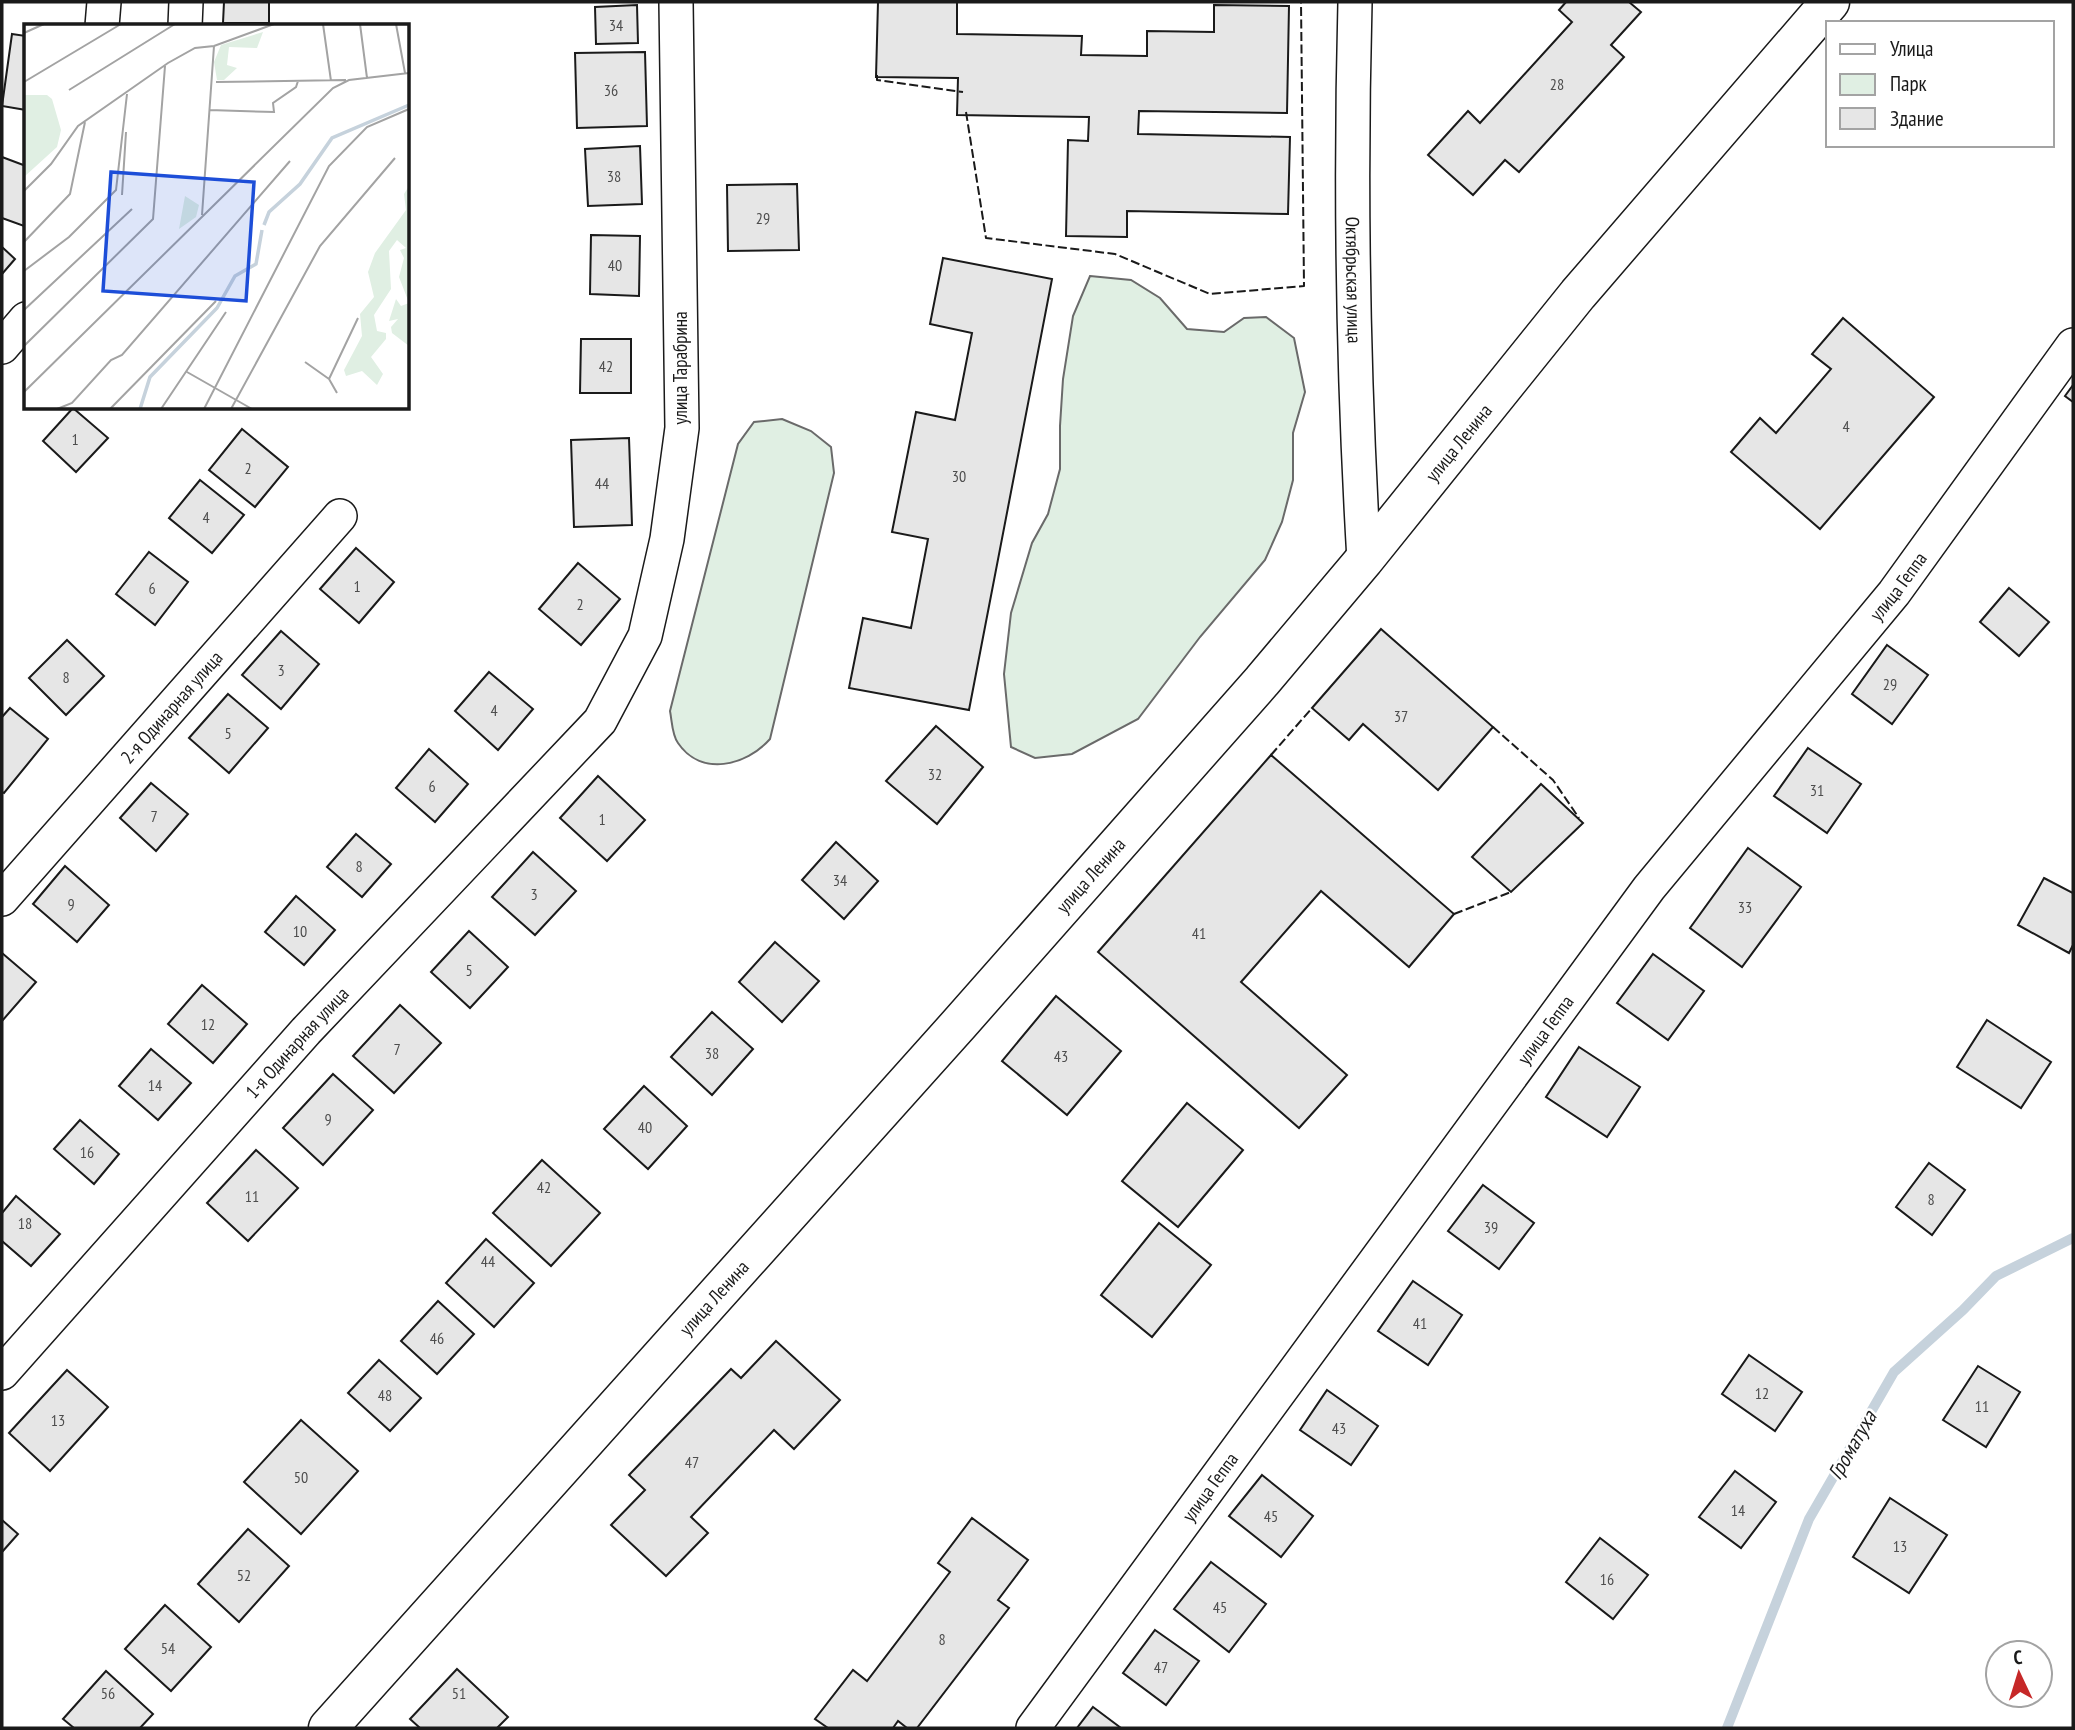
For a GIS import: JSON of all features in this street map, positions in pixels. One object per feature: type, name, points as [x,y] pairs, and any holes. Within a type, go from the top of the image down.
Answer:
[{"type":"main road","name":"улица Ленина","points":[[328,1728],[1262,681],[1364,560],[1578,294],[1830,2]]},
{"type":"street","points":[[102,24],[104,2]]},
{"type":"street","points":[[185,24],[186,2]]},
{"type":"street","name":"улица Тарабрина","points":[[600,721],[645,636],[667,539],[682,428],[676,2]]},
{"type":"street","name":"Октябрьская улица","points":[[1355,2],[1352,120],[1353,302],[1355,412],[1364,560]]},
{"type":"street","points":[[2,347],[24,321]]},
{"type":"street","name":"улица Геппа","points":[[1033,1728],[1649,888],[1894,593],[2073,345]]},
{"type":"street","name":"2-я Одинарная улица","points":[[2,899],[340,516]]},
{"type":"street","name":"1-я Одинарная улица","points":[[2,1373],[306,1031],[600,721]]},
{"type":"green space","points":[[1090,276],[1131,280],[1160,298],[1187,329],[1224,332],[1244,318],[1266,317],[1294,338],[1305,392],[1293,433],[1293,480],[1282,522],[1265,560],[1200,637],[1138,719],[1072,754],[1035,758],[1011,747],[1004,674],[1011,613],[1032,543],[1048,514],[1060,469],[1063,379],[1073,316]]},
{"type":"green space","points":[[782,419],[811,431],[831,447],[834,473],[770,739],[749,756],[724,764],[711,764],[688,754],[678,743],[673,732],[670,711],[738,444],[754,422]]},
{"type":"building","points":[[224,2],[269,2],[269,23],[223,23]]},
{"type":"building","points":[[878,2],[957,2],[957,34],[1082,36],[1081,55],[1147,56],[1147,31],[1214,32],[1214,5],[1289,6],[1287,113],[1139,111],[1138,134],[1290,137],[1288,214],[1127,211],[1127,237],[1066,236],[1068,140],[1088,141],[1089,117],[957,115],[958,78],[876,77]]},
{"type":"building","points":[[1566,2],[1629,2],[1641,12],[1611,45],[1624,57],[1519,172],[1505,160],[1473,195],[1428,155],[1468,111],[1480,123],[1572,22],[1559,10]]},
{"type":"building","points":[[637,5],[638,43],[596,44],[595,7]]},
{"type":"building","points":[[12,34],[24,36],[24,110],[2,106]]},
{"type":"building","points":[[645,52],[647,126],[577,128],[575,53]]},
{"type":"building","points":[[640,146],[642,204],[588,206],[585,149]]},
{"type":"building","points":[[2,157],[24,165],[24,226],[2,218]]},
{"type":"building","points":[[797,184],[799,250],[728,251],[727,185]]},
{"type":"building","points":[[591,235],[640,236],[639,296],[590,294]]},
{"type":"building","points":[[2,247],[15,259],[2,274]]},
{"type":"building","points":[[943,258],[1052,279],[969,710],[849,688],[863,618],[911,628],[928,539],[892,532],[916,412],[955,420],[972,333],[930,324]]},
{"type":"building","points":[[1843,318],[1934,397],[1820,529],[1731,452],[1760,418],[1776,433],[1831,369],[1812,354]]},
{"type":"building","points":[[581,339],[631,339],[631,393],[580,393]]},
{"type":"building","points":[[2073,385],[2073,402],[2065,396]]},
{"type":"building","points":[[71,410],[75,410],[108,438],[76,472],[43,441]]},
{"type":"building","points":[[242,429],[288,467],[255,507],[209,470]]},
{"type":"building","points":[[629,438],[632,525],[574,527],[571,440]]},
{"type":"building","points":[[200,480],[244,515],[212,553],[169,518]]},
{"type":"building","points":[[356,548],[394,582],[359,623],[320,589]]},
{"type":"building","points":[[149,552],[188,582],[155,625],[116,594]]},
{"type":"building","points":[[578,563],[620,599],[581,645],[539,609]]},
{"type":"building","points":[[2009,588],[2049,622],[2019,656],[1980,622]]},
{"type":"building","points":[[1381,629],[1493,727],[1438,790],[1363,724],[1349,740],[1312,708]]},
{"type":"building","points":[[281,631],[319,664],[281,709],[242,675]]},
{"type":"building","points":[[67,640],[104,676],[66,715],[29,678]]},
{"type":"building","points":[[1887,645],[1928,675],[1892,724],[1852,694]]},
{"type":"building","points":[[489,672],[533,709],[498,750],[455,711]]},
{"type":"building","points":[[228,694],[268,728],[229,773],[189,738]]},
{"type":"building","points":[[10,708],[48,739],[4,793],[2,717]]},
{"type":"building","points":[[936,726],[983,767],[937,824],[886,781]]},
{"type":"building","points":[[1808,748],[1861,784],[1827,833],[1774,796]]},
{"type":"building","points":[[429,749],[468,784],[435,822],[396,788]]},
{"type":"building","points":[[1271,755],[1454,914],[1409,967],[1321,891],[1241,982],[1347,1075],[1299,1128],[1098,952]]},
{"type":"building","points":[[598,776],[645,820],[607,861],[560,818]]},
{"type":"building","points":[[151,783],[188,814],[156,851],[120,818]]},
{"type":"building","points":[[1541,784],[1583,823],[1511,892],[1472,857]]},
{"type":"building","points":[[356,834],[391,864],[362,897],[327,867]]},
{"type":"building","points":[[836,842],[878,881],[844,919],[802,880]]},
{"type":"building","points":[[1748,848],[1801,887],[1742,967],[1690,928]]},
{"type":"building","points":[[533,852],[576,891],[535,935],[492,897]]},
{"type":"building","points":[[65,866],[109,905],[77,942],[33,904]]},
{"type":"building","points":[[2044,878],[2073,893],[2073,945],[2069,953],[2018,925]]},
{"type":"building","points":[[296,896],[335,930],[304,965],[265,932]]},
{"type":"building","points":[[469,931],[508,967],[470,1008],[431,972]]},
{"type":"building","points":[[775,942],[819,981],[782,1022],[739,982]]},
{"type":"building","points":[[2,953],[36,982],[2,1021]]},
{"type":"building","points":[[1653,954],[1704,991],[1668,1040],[1617,1003]]},
{"type":"building","points":[[202,985],[247,1024],[213,1063],[168,1024]]},
{"type":"building","points":[[1056,996],[1121,1051],[1067,1115],[1002,1061]]},
{"type":"building","points":[[400,1005],[441,1043],[394,1093],[353,1056]]},
{"type":"building","points":[[712,1012],[753,1049],[712,1095],[671,1057]]},
{"type":"building","points":[[1987,1020],[2051,1062],[2021,1108],[1957,1067]]},
{"type":"building","points":[[1579,1047],[1640,1087],[1607,1137],[1546,1097]]},
{"type":"building","points":[[151,1049],[191,1083],[158,1120],[119,1086]]},
{"type":"building","points":[[333,1074],[373,1110],[323,1165],[283,1128]]},
{"type":"building","points":[[644,1086],[687,1126],[648,1169],[604,1129]]},
{"type":"building","points":[[1187,1103],[1243,1150],[1178,1227],[1122,1181]]},
{"type":"building","points":[[80,1120],[119,1154],[94,1184],[54,1149]]},
{"type":"building","points":[[256,1150],[298,1188],[248,1241],[207,1203]]},
{"type":"building","points":[[542,1160],[600,1213],[551,1266],[493,1213]]},
{"type":"building","points":[[1929,1163],[1965,1190],[1932,1235],[1896,1207]]},
{"type":"building","points":[[1483,1185],[1534,1223],[1499,1269],[1448,1231]]},
{"type":"building","points":[[16,1196],[60,1234],[31,1266],[2,1241],[2,1213]]},
{"type":"building","points":[[1159,1223],[1211,1265],[1152,1337],[1101,1295]]},
{"type":"building","points":[[486,1239],[534,1283],[494,1327],[446,1283]]},
{"type":"building","points":[[1413,1281],[1462,1315],[1428,1365],[1378,1331]]},
{"type":"building","points":[[438,1301],[474,1334],[437,1374],[401,1341]]},
{"type":"building","points":[[776,1341],[840,1400],[794,1449],[774,1430],[691,1517],[708,1533],[666,1576],[611,1525],[645,1490],[629,1475],[731,1369],[741,1378]]},
{"type":"building","points":[[1749,1355],[1802,1392],[1775,1431],[1722,1394]]},
{"type":"building","points":[[379,1360],[421,1398],[390,1431],[348,1393]]},
{"type":"building","points":[[1978,1366],[2020,1392],[1986,1447],[1943,1420]]},
{"type":"building","points":[[67,1370],[108,1407],[50,1471],[9,1433]]},
{"type":"building","points":[[1327,1390],[1378,1426],[1351,1465],[1300,1430]]},
{"type":"building","points":[[301,1420],[358,1471],[301,1534],[244,1482]]},
{"type":"building","points":[[1735,1471],[1776,1502],[1741,1548],[1699,1517]]},
{"type":"building","points":[[1262,1475],[1313,1516],[1281,1557],[1229,1516]]},
{"type":"building","points":[[1890,1498],[1947,1535],[1909,1593],[1853,1557]]},
{"type":"building","points":[[972,1518],[1028,1560],[998,1600],[1009,1608],[917,1728],[907,1728],[898,1721],[893,1728],[828,1728],[815,1719],[853,1670],[867,1681],[950,1572],[938,1563]]},
{"type":"building","points":[[2,1520],[18,1534],[2,1552]]},
{"type":"building","points":[[248,1529],[289,1566],[239,1622],[198,1584]]},
{"type":"building","points":[[1600,1538],[1648,1575],[1613,1619],[1566,1582]]},
{"type":"building","points":[[1211,1562],[1266,1604],[1229,1652],[1174,1609]]},
{"type":"building","points":[[165,1605],[211,1647],[171,1691],[125,1649]]},
{"type":"building","points":[[1155,1630],[1199,1661],[1166,1705],[1123,1673]]},
{"type":"building","points":[[457,1669],[508,1717],[497,1728],[420,1728],[410,1719]]},
{"type":"building","points":[[106,1671],[153,1714],[140,1728],[74,1728],[63,1719]]},
{"type":"building","points":[[1093,1707],[1121,1728],[1077,1728]]},
{"type":"waterway","name":"Громатуха","points":[[1727,1728],[1809,1519],[1894,1372],[1963,1310],[1996,1276],[2073,1238]]},
{"type":"fence","points":[[966,112],[986,238],[1115,254],[1210,294],[1304,286],[1301,2]]},
{"type":"fence","points":[[877,75],[877,80],[963,92]]},
{"type":"fence","points":[[1271,755],[1312,708]]},
{"type":"fence","points":[[1493,727],[1553,780],[1579,818]]},
{"type":"fence","points":[[1454,914],[1511,892]]}]
